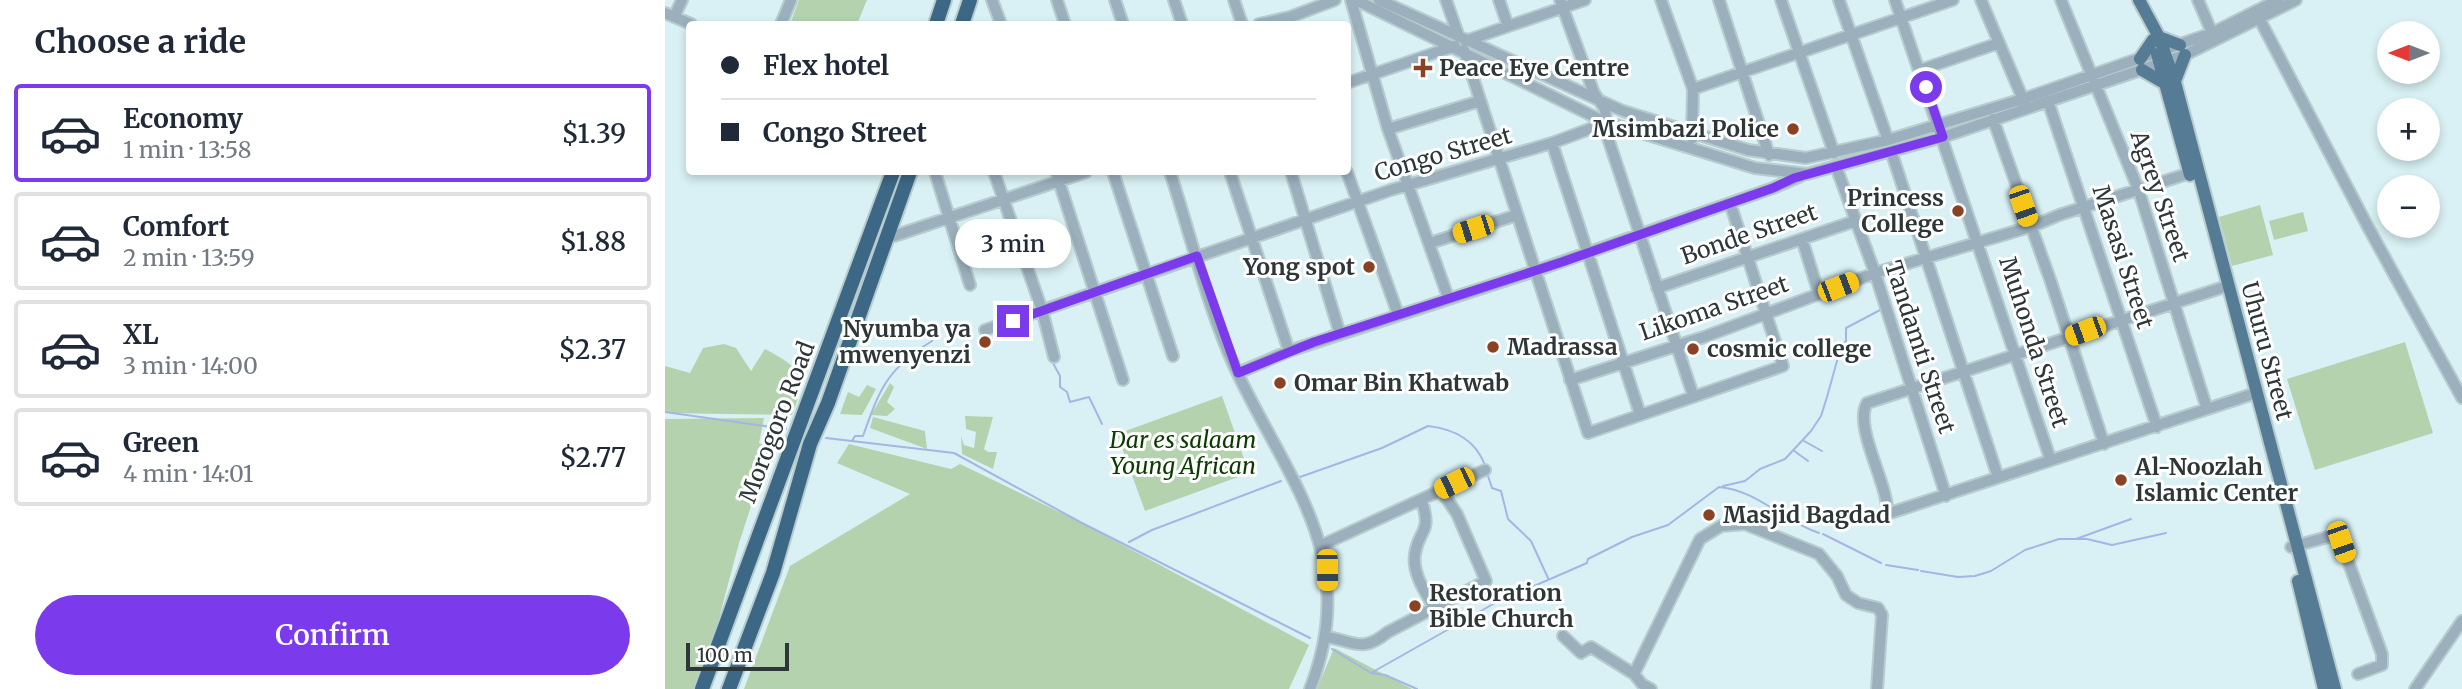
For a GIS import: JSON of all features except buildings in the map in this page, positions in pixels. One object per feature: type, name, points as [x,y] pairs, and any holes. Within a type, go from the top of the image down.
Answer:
[{"type":"highway","points":[[936,21],[939,0]]},
{"type":"highway","points":[[963,21],[970,0]]},
{"type":"highway","name":"Morogoro Road","points":[[729,689],[773,573],[803,442],[805,417],[892,175]]},
{"type":"highway","name":"Morogoro Road","points":[[702,689],[753,544],[803,442],[821,421],[909,175]]},
{"type":"main road","name":"Uhuru Street","points":[[2139,0],[2170,83],[2294,546],[2324,689]]},
{"type":"main road","points":[[2154,35],[2182,50],[2170,83],[2141,64],[2154,35]]},
{"type":"main road","name":"Uhuru Street","points":[[2170,83],[2190,173],[2250,395],[2335,689]]},
{"type":"street","points":[[671,13],[682,0]]},
{"type":"street","points":[[782,21],[791,0]]},
{"type":"street","points":[[992,0],[1000,21]]},
{"type":"street","points":[[1057,0],[1064,21]]},
{"type":"street","points":[[1115,0],[1122,21]]},
{"type":"street","points":[[1174,0],[1181,21]]},
{"type":"street","points":[[1234,0],[1241,21]]},
{"type":"street","points":[[1292,21],[1335,0]]},
{"type":"street","points":[[1351,0],[1388,129],[1448,297]]},
{"type":"street","points":[[1379,0],[1604,121],[1755,168],[1807,174]]},
{"type":"street","points":[[1447,0],[1588,433],[1783,366],[1730,203]]},
{"type":"street","points":[[1499,0],[1508,26]]},
{"type":"street","points":[[1351,81],[1461,44],[1561,4],[1585,0]]},
{"type":"street","points":[[1661,0],[1693,89],[1693,133],[1690,149]]},
{"type":"street","points":[[1719,0],[1769,155]]},
{"type":"street","points":[[1781,0],[1834,153]]},
{"type":"street","points":[[1839,0],[1888,140]]},
{"type":"street","name":"Muhonda Street","points":[[1895,0],[2050,458]]},
{"type":"street","points":[[1693,89],[1953,0]]},
{"type":"street","points":[[1981,0],[2025,104]]},
{"type":"street","name":"Agrey Street","points":[[2061,0],[2139,191],[2207,409]]},
{"type":"street","points":[[2198,0],[2212,33]]},
{"type":"street","points":[[2252,0],[2362,215],[2462,398]]},
{"type":"street","points":[[2182,50],[2212,33],[2259,16],[2278,0]]},
{"type":"street","points":[[1238,373],[1289,351],[1448,297],[1535,271],[1807,174],[2182,50],[2296,0]]},
{"type":"street","points":[[1362,1],[1601,103],[1769,155],[1807,158],[1993,119],[2025,104],[2048,101],[2095,79]]},
{"type":"street","points":[[1561,4],[1592,88],[1601,103],[1608,138],[1693,395]]},
{"type":"street","points":[[1920,69],[1999,43]]},
{"type":"street","points":[[1388,129],[1481,101]]},
{"type":"street","name":"Masasi Street","points":[[2048,101],[2157,427]]},
{"type":"street","points":[[1993,119],[2051,282],[2104,444]]},
{"type":"street","name":"Congo Street","points":[[985,330],[1093,290],[1409,184],[1552,144],[1595,129],[1604,121]]},
{"type":"street","points":[[1552,144],[1640,414]]},
{"type":"street","points":[[1892,154],[1998,477]]},
{"type":"street","name":"Tandamti Street","points":[[1838,172],[1875,273],[1946,496]]},
{"type":"street","name":"Likoma Street","points":[[1570,380],[1715,333],[1875,273],[2030,227],[2190,173]]},
{"type":"street","points":[[936,175],[970,285]]},
{"type":"street","points":[[995,175],[1042,310],[1054,356]]},
{"type":"street","points":[[1115,175],[1173,356]]},
{"type":"street","points":[[1171,175],[1238,373],[1301,493],[1322,545],[1327,570],[1327,637],[1310,689]]},
{"type":"street","points":[[1231,175],[1289,351]]},
{"type":"street","points":[[1292,175],[1308,218],[1340,334]]},
{"type":"street","points":[[1348,175],[1398,314]]},
{"type":"street","points":[[894,236],[1058,176],[1123,380]]},
{"type":"street","points":[[1430,243],[1517,215]]},
{"type":"street","name":"Bonde Street","points":[[1657,288],[1855,221]]},
{"type":"street","points":[[1802,239],[1819,294]]},
{"type":"street","points":[[2221,288],[2121,318],[2068,338],[1867,403],[1864,410],[1867,432],[1888,507],[1887,514],[1946,496],[2050,458],[2104,444],[2250,395]]},
{"type":"street","points":[[1322,545],[1485,470]]},
{"type":"street","points":[[1327,637],[1355,645],[1371,644],[1434,607],[1486,581],[1457,514],[1441,490]]},
{"type":"street","points":[[1422,501],[1428,522],[1415,553],[1415,562],[1421,585],[1434,607]]},
{"type":"street","points":[[1634,674],[1700,539],[1721,526],[1745,524],[1819,554],[1837,576],[1846,595],[1857,603],[1878,608],[1882,615],[1877,689]]},
{"type":"street","points":[[2294,546],[2335,535],[2341,542],[2382,654],[2382,664],[2358,674]]},
{"type":"street","points":[[2416,688],[2462,621]]},
{"type":"street","points":[[1563,636],[1581,653],[1591,647],[1634,674],[1642,684],[1651,689]]},
{"type":"green space","points":[[799,0],[867,0],[858,21],[791,21]]},
{"type":"green space","points":[[2260,205],[2273,255],[2232,266],[2219,217]]},
{"type":"green space","points":[[2303,212],[2308,231],[2274,240],[2269,221]]},
{"type":"green space","points":[[2405,342],[2433,433],[2315,470],[2287,379]]},
{"type":"green space","points":[[724,344],[736,348],[751,371],[765,349],[794,368],[798,374],[800,390],[792,415],[665,413],[665,366],[690,373],[703,348]]},
{"type":"green space","points":[[890,383],[894,387],[887,402],[895,409],[887,416],[871,415]]},
{"type":"green space","points":[[867,385],[876,389],[862,415],[840,414],[848,392],[859,397]]},
{"type":"green space","name":"Dar es salaam Young African","points":[[1222,396],[1249,473],[1145,511],[1117,434]]},
{"type":"green space","points":[[965,416],[993,417],[984,449],[997,452],[993,469],[962,454],[961,436],[964,445],[974,448],[976,432],[966,429]]},
{"type":"green space","points":[[873,417],[925,431],[927,449],[870,428]]},
{"type":"green space","points":[[764,418],[759,443],[770,448],[739,543],[700,689],[665,689],[665,419]]},
{"type":"green space","points":[[849,444],[951,469],[960,464],[1080,522],[1309,645],[1289,689],[744,689],[790,566],[910,494],[837,463]]},
{"type":"green space","points":[[1334,648],[1412,689],[1317,689]]},
{"type":"waterway","points":[[776,21],[785,0]]},
{"type":"waterway","points":[[1723,486],[1745,481],[1760,469],[1785,459],[1811,431],[1821,416],[1837,361],[1836,350],[1846,341],[1846,328],[1882,309]]},
{"type":"waterway","points":[[1344,327],[1392,312]]},
{"type":"waterway","points":[[852,441],[855,436],[863,436],[887,381],[905,361],[932,341],[932,334],[917,336],[915,329]]},
{"type":"waterway","points":[[1308,340],[1335,329]]},
{"type":"waterway","points":[[1888,331],[1901,369]]},
{"type":"waterway","points":[[1053,363],[1060,376],[1060,387],[1067,392],[1070,402],[1089,397],[1102,424]]},
{"type":"waterway","points":[[665,412],[786,429]]},
{"type":"waterway","points":[[1300,477],[1382,448],[1428,426],[1462,437],[1476,448],[1485,465]]},
{"type":"waterway","points":[[826,438],[954,453],[1080,522],[1310,638]]},
{"type":"waterway","points":[[1804,441],[1822,451]]},
{"type":"waterway","points":[[1793,450],[1808,461]]},
{"type":"waterway","points":[[1487,473],[1492,488],[1501,491],[1508,519],[1531,541],[1548,578]]},
{"type":"waterway","points":[[1129,542],[1152,530],[1281,481]]},
{"type":"waterway","points":[[1371,673],[1495,603],[1587,563],[1588,559],[1632,537],[1668,525],[1719,487],[1746,494],[1819,533]]},
{"type":"waterway","points":[[2076,539],[2131,519]]},
{"type":"waterway","points":[[1921,571],[1958,577],[1975,576],[1991,571],[2025,550],[2059,539],[2087,539],[2112,545],[2166,533]]},
{"type":"waterway","points":[[1823,534],[1881,563]]},
{"type":"waterway","points":[[1886,565],[1918,570]]},
{"type":"waterway","points":[[1332,649],[1371,673],[1385,675],[1417,689]]},
{"type":"place","name":"Peace Eye Centre","points":[[1423,68]]},
{"type":"place","name":"Msimbazi Police","points":[[1793,129]]},
{"type":"place","name":"Princess College","points":[[1958,211]]},
{"type":"place","name":"Yong spot","points":[[1369,267]]},
{"type":"place","name":"Nyumba ya mwenyenzi","points":[[985,342]]},
{"type":"place","name":"Madrassa","points":[[1493,347]]},
{"type":"place","name":"cosmic college","points":[[1693,349]]},
{"type":"place","name":"Omar Bin Khatwab","points":[[1280,383]]},
{"type":"place","name":"Al-Noozlah Islamic Center","points":[[2121,480]]},
{"type":"place","name":"Masjid Bagdad","points":[[1709,515]]},
{"type":"place","name":"Restoration Bible Church","points":[[1415,606]]},
{"type":"route","points":[[1013,321],[1093,290],[1197,256],[1238,373],[1289,351],[1562,262],[1773,188],[1794,178],[1943,137],[1926,87]]}]
